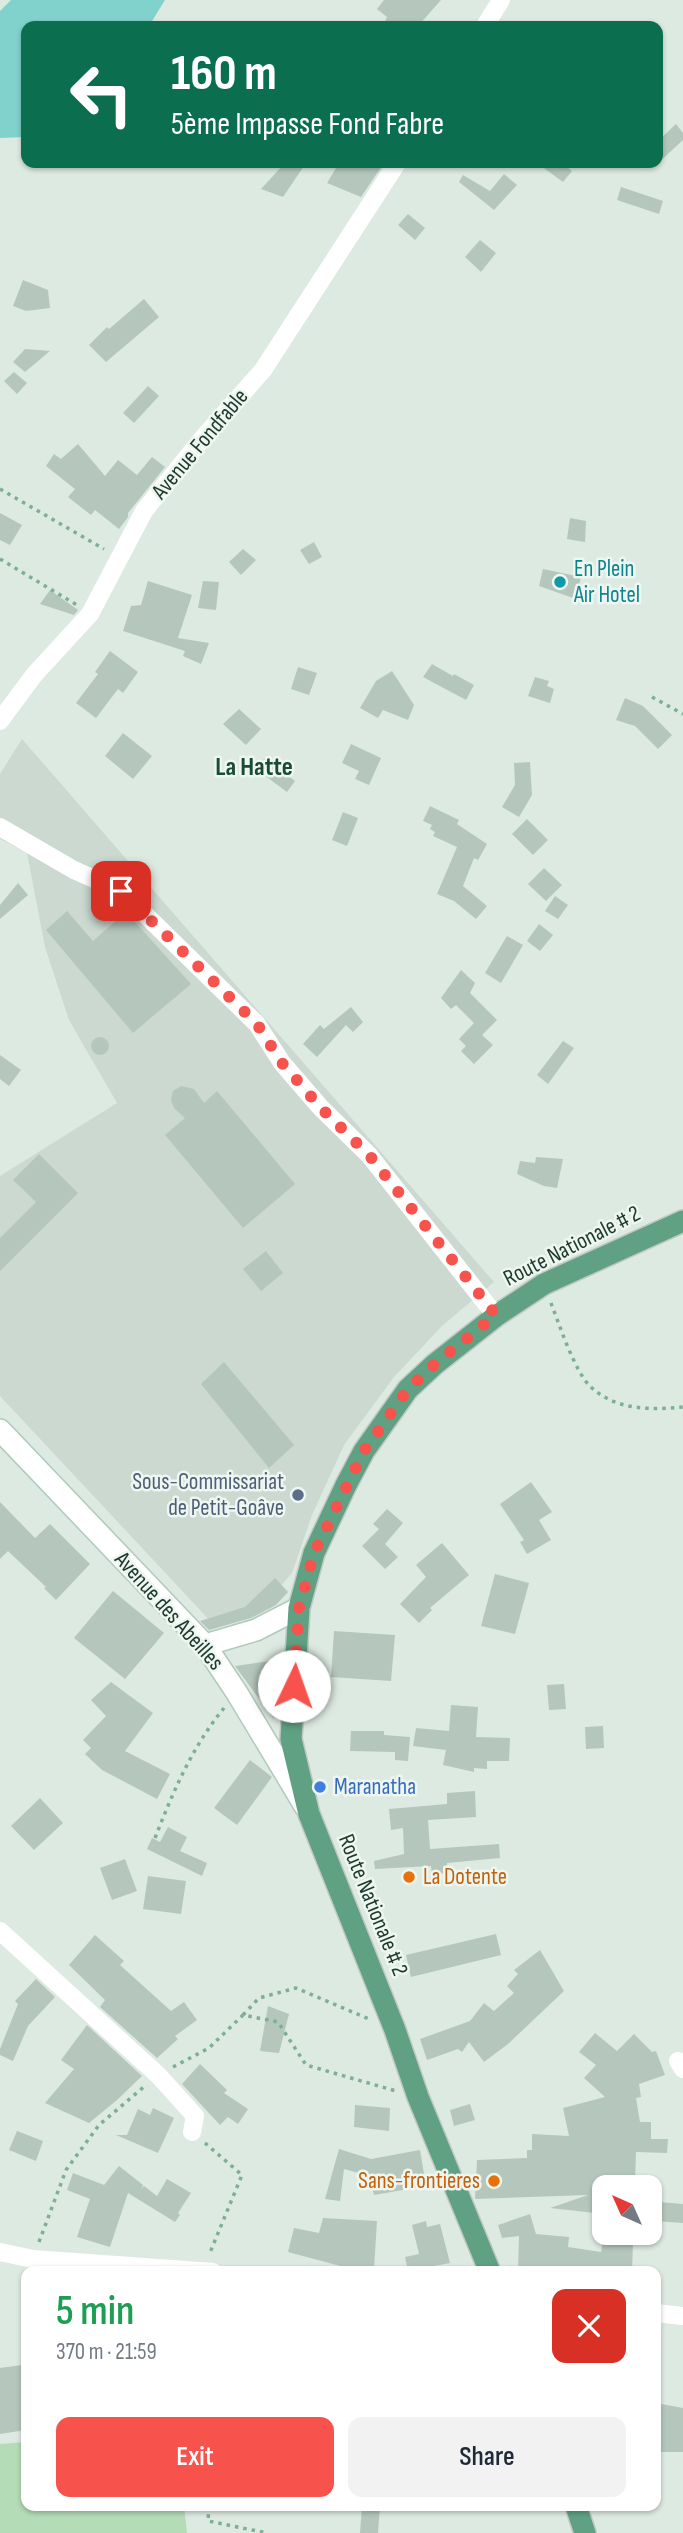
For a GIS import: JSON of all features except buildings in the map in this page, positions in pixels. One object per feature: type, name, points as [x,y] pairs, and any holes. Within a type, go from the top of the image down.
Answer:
[{"type":"main road","name":"Route Nationale # 2","points":[[487,2266],[309,1814],[291,1739],[299,1608],[314,1553],[364,1451],[408,1389],[496,1315],[544,1284],[683,1221]]},
{"type":"main road","points":[[578,2511],[585,2533]]},
{"type":"street","points":[[488,21],[501,0]]},
{"type":"street","name":"Avenue Fondfable","points":[[0,721],[34,676],[90,614],[144,511],[202,439],[263,370],[394,168]]},
{"type":"street","points":[[0,827],[74,870],[121,891],[257,1024],[282,1063],[321,1108],[369,1155],[496,1315]]},
{"type":"street","name":"Avenue des Abeilles","points":[[0,1430],[205,1645],[309,1814]]},
{"type":"street","points":[[205,1645],[256,1630],[299,1608]]},
{"type":"street","points":[[0,1931],[158,2075],[195,2116],[192,2133]]},
{"type":"street","points":[[0,2252],[33,2259],[122,2266]]},
{"type":"street","points":[[661,2314],[683,2316]]},
{"type":"path","points":[[0,489],[119,558]]},
{"type":"path","points":[[0,559],[90,614]]},
{"type":"path","points":[[652,697],[683,714]]},
{"type":"path","points":[[544,1284],[569,1350],[589,1386],[613,1401],[647,1410],[683,1407]]},
{"type":"path","points":[[155,1838],[174,1787],[209,1727],[237,1693]]},
{"type":"path","points":[[243,2015],[259,1998],[296,1988],[395,2030]]},
{"type":"path","points":[[192,2133],[242,2175],[210,2266]]},
{"type":"path","points":[[209,2511],[208,2521],[267,2533]]},
{"type":"shaded area","points":[[22,739],[494,1282],[442,1326],[394,1377],[344,1445],[312,1515],[292,1573],[257,1613],[215,1626],[0,1396],[0,1176],[117,1103],[69,1020],[45,947],[27,853],[0,839],[0,774]]},
{"type":"green space","points":[[21,2442],[21,2511],[185,2511],[187,2533],[0,2533],[0,2444]]},
{"type":"water","points":[[11,0],[165,0],[152,21],[21,21],[21,137],[0,138],[0,11]]},
{"type":"place","name":"En Plein Air Hotel","points":[[560,582]]},
{"type":"place","name":"Sous-Commissariat de Petit-Goâve","points":[[298,1495]]},
{"type":"place","name":"Maranatha","points":[[320,1787]]},
{"type":"place","name":"La Dotente","points":[[409,1877]]},
{"type":"place","name":"Sans-frontieres","points":[[494,2181]]},
{"type":"district","name":"La Hatte","points":[[254,767]]},
{"type":"route","points":[[121,891],[257,1024],[282,1063],[321,1108],[369,1155],[496,1315],[408,1389],[364,1451],[314,1553],[299,1608],[294,1686]]}]
